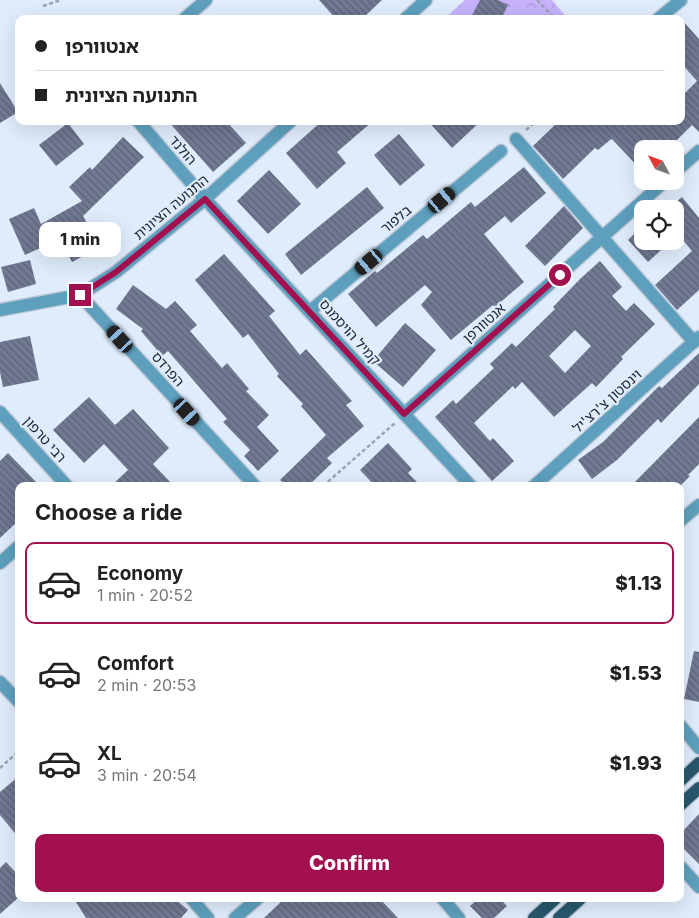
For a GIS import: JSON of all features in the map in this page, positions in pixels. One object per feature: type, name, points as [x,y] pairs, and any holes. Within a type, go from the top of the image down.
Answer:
[{"type":"main road","points":[[684,777],[699,763]]},
{"type":"main road","points":[[684,801],[699,788]]},
{"type":"main road","points":[[534,918],[552,902]]},
{"type":"main road","points":[[559,918],[577,902]]},
{"type":"street","points":[[189,15],[206,0]]},
{"type":"street","points":[[409,15],[426,0]]},
{"type":"street","points":[[663,15],[681,0]]},
{"type":"street","name":"הולנד","points":[[141,125],[205,199]]},
{"type":"street","name":"התנועה הציונית","points":[[0,310],[80,295],[116,272],[205,199],[287,125]]},
{"type":"street","points":[[516,139],[603,237],[698,339]]},
{"type":"street","points":[[684,164],[699,150]]},
{"type":"street","name":"בלפור","points":[[310,311],[501,151]]},
{"type":"street","name":"אנטוורפן","points":[[404,414],[655,190]]},
{"type":"street","name":"קמיל הויסמנס","points":[[205,199],[467,482]]},
{"type":"street","name":"הפרדס","points":[[80,295],[250,482]]},
{"type":"street","name":"וינסטון צ'רצ'יל","points":[[538,482],[698,339]]},
{"type":"street","name":"רבי טרפון","points":[[0,412],[63,482]]},
{"type":"street","points":[[684,518],[699,504]]},
{"type":"street","points":[[0,563],[15,550]]},
{"type":"street","points":[[0,682],[15,698]]},
{"type":"street","points":[[684,730],[699,748]]},
{"type":"street","points":[[684,870],[699,887]]},
{"type":"street","points":[[195,902],[208,918]]},
{"type":"street","points":[[235,918],[254,902]]},
{"type":"street","points":[[446,902],[460,918]]},
{"type":"path","points":[[43,6],[61,0]]},
{"type":"path","points":[[538,0],[551,15]]},
{"type":"path","points":[[328,482],[404,414]]},
{"type":"path","points":[[0,768],[15,755]]},
{"type":"green space","points":[[465,0],[552,0],[565,15],[448,15]]},
{"type":"building","points":[[319,0],[382,0],[366,15],[332,15]]},
{"type":"building","points":[[480,0],[498,0],[508,5],[503,15],[472,15]]},
{"type":"building","points":[[685,23],[699,39],[699,132],[692,125],[677,140],[634,140],[634,162],[612,139],[598,150],[595,148],[563,179],[533,146],[555,125],[685,125],[685,93],[697,81],[685,68]]},
{"type":"building","points":[[0,83],[15,107],[15,114],[0,123]]},
{"type":"building","points":[[65,125],[70,125],[84,144],[56,166],[39,145]]},
{"type":"building","points":[[172,125],[230,125],[246,143],[213,172]]},
{"type":"building","points":[[318,125],[368,125],[337,152],[346,163],[317,189],[286,153]]},
{"type":"building","points":[[432,125],[477,125],[452,148]]},
{"type":"building","points":[[399,134],[425,165],[400,186],[374,155]]},
{"type":"building","points":[[123,137],[144,157],[83,216],[100,247],[72,262],[60,239],[25,255],[9,219],[34,208],[41,224],[82,201],[69,187],[90,167],[92,170]]},
{"type":"building","points":[[524,167],[546,193],[511,223],[505,216],[484,234],[524,282],[495,307],[493,305],[451,340],[421,305],[432,292],[425,285],[376,327],[348,294],[423,235],[427,239],[471,202],[475,207]]},
{"type":"building","points":[[269,170],[301,204],[268,234],[237,201]]},
{"type":"building","points":[[367,187],[384,208],[301,275],[285,254]]},
{"type":"building","points":[[682,197],[699,218],[699,290],[677,310],[655,285],[692,251],[684,241],[684,200],[678,200]]},
{"type":"building","points":[[564,206],[583,228],[545,266],[525,246]]},
{"type":"building","points":[[634,234],[634,247],[628,240]]},
{"type":"building","points":[[637,250],[661,250],[648,262]]},
{"type":"building","points":[[224,254],[275,311],[269,316],[300,355],[306,349],[352,401],[346,405],[364,426],[327,458],[332,463],[312,482],[282,482],[280,480],[326,435],[301,406],[303,404],[277,376],[279,374],[248,334],[243,338],[195,280]]},
{"type":"building","points":[[30,260],[36,284],[8,292],[1,267]]},
{"type":"building","points":[[600,261],[622,287],[612,296],[626,311],[634,303],[655,324],[621,357],[623,359],[596,387],[592,383],[554,417],[522,382],[515,389],[513,386],[474,423],[490,441],[493,438],[514,461],[492,481],[435,417],[453,400],[456,404],[494,368],[490,364],[512,343],[516,347],[555,309],[553,307]],"holes":[[[575,330],[591,346],[565,373],[549,356]]]},
{"type":"building","points":[[133,285],[166,309],[175,301],[197,325],[190,331],[222,368],[227,363],[249,389],[246,391],[269,415],[257,427],[279,451],[258,471],[244,456],[250,450],[223,422],[227,419],[168,351],[162,356],[141,331],[143,329],[116,309]]},
{"type":"building","points":[[405,323],[436,350],[403,387],[373,361]]},
{"type":"building","points":[[30,336],[39,380],[3,387],[0,372],[0,342]]},
{"type":"building","points":[[699,353],[699,384],[661,423],[658,419],[617,460],[592,479],[578,460],[603,442],[659,386],[662,388]]},
{"type":"building","points":[[89,397],[115,425],[133,409],[169,448],[153,464],[170,482],[115,482],[128,470],[104,444],[84,463],[53,430]]},
{"type":"building","points":[[699,417],[699,464],[688,475],[690,476],[684,482],[635,482]]},
{"type":"building","points":[[388,443],[412,469],[408,473],[417,482],[371,482],[360,470]]},
{"type":"building","points":[[8,453],[36,482],[15,482],[15,524],[0,538],[0,461]]},
{"type":"building","points":[[694,651],[699,652],[699,702],[684,699]]},
{"type":"building","points":[[15,779],[15,833],[0,815],[0,792]]},
{"type":"building","points":[[699,814],[699,864],[684,849],[684,830]]},
{"type":"building","points":[[6,862],[15,872],[15,901],[0,914],[0,868]]},
{"type":"building","points":[[76,902],[179,902],[188,910],[181,918],[86,918]]},
{"type":"building","points":[[281,902],[383,902],[398,918],[264,918]]},
{"type":"building","points":[[475,902],[503,902],[507,906],[494,918],[482,918],[470,906]]},
{"type":"route","points":[[80,295],[116,272],[205,199],[404,414],[560,275]]}]
